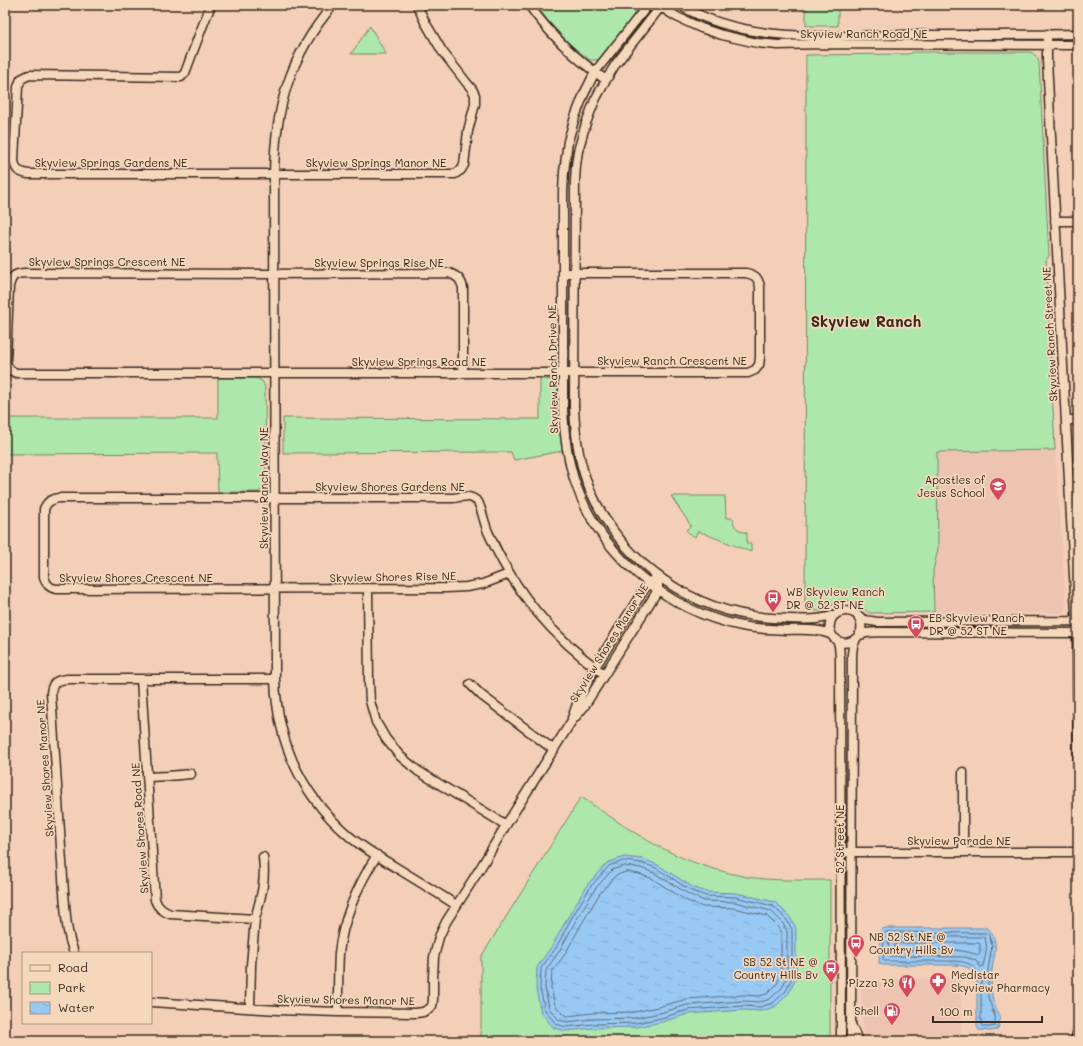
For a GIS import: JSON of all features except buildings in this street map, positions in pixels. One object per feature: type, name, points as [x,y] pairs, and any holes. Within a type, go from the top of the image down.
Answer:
[{"type":"main road","points":[[851,1027],[857,1041]]},
{"type":"street","name":"Skyview Springs Gardens NE","points":[[211,5],[200,30],[185,73],[180,77],[29,75],[21,79],[18,88],[14,159],[15,167],[20,172],[28,174],[274,175]]},
{"type":"street","name":"Skyview Ranch Way NE","points":[[333,5],[320,21],[301,51],[285,89],[280,108],[275,142],[275,679],[277,710],[287,749],[296,770],[322,810],[350,837],[456,904]]},
{"type":"street","name":"Skyview Springs Manor NE","points":[[274,175],[455,174],[461,170],[464,165],[468,131],[475,104],[475,95],[472,89],[442,51],[417,5]]},
{"type":"street","points":[[529,5],[571,54],[606,80]]},
{"type":"street","name":"Skyview Ranch Drive NE","points":[[648,5],[595,72],[575,117],[565,156],[563,192],[564,430],[572,471],[581,496],[595,524],[615,552],[636,573],[658,590],[688,607],[724,621],[742,626],[820,630],[834,637]]},
{"type":"street","name":"Skyview Ranch Road NE","points":[[680,5],[703,17],[725,25],[747,30],[778,34],[822,36],[1078,34]]},
{"type":"street","name":"Skyview Ranch Drive NE","points":[[660,6],[615,65],[606,80],[595,100],[586,123],[578,151],[574,181],[574,407],[575,428],[579,454],[590,489],[602,513],[629,550],[659,577],[689,595],[711,605],[744,614],[762,617],[815,619],[835,615]]},
{"type":"street","name":"Skyview Ranch Road NE","points":[[660,6],[677,17],[701,28],[722,35],[757,43],[778,45],[1078,45]]},
{"type":"street","name":"Skyview Ranch Street NE","points":[[1047,34],[1055,221],[1077,621],[1078,777]]},
{"type":"street","points":[[1055,221],[1078,221]]},
{"type":"street","name":"Skyview Ranch Crescent NE","points":[[563,273],[746,273],[754,275],[759,280],[760,287],[760,358],[759,365],[755,370],[748,373],[563,373]]},
{"type":"street","name":"Skyview Springs Crescent NE","points":[[274,274],[16,274],[11,278],[9,286],[6,363],[10,370],[16,373],[274,373]]},
{"type":"street","name":"Skyview Springs Rise NE","points":[[274,274],[449,274],[456,276],[461,281],[463,288],[463,373]]},
{"type":"street","name":"Skyview Springs Road NE","points":[[274,373],[563,373]]},
{"type":"street","points":[[1066,420],[1078,420]]},
{"type":"street","name":"Skyview Shores Crescent NE","points":[[275,498],[58,498],[47,503],[44,509],[44,577],[47,585],[51,588],[275,589]]},
{"type":"street","name":"Skyview Shores Gardens NE","points":[[275,498],[474,498],[478,502],[489,533],[509,574],[525,598],[550,628],[571,648],[604,674]]},
{"type":"street","name":"Skyview Shores Rise NE","points":[[275,589],[446,588],[483,584],[509,574]]},
{"type":"street","name":"Skyview Shores Manor NE","points":[[571,722],[577,704],[595,667],[648,583],[659,577]]},
{"type":"street","name":"Skyview Shores Manor NE","points":[[152,1002],[338,1012],[416,1013],[429,1009],[432,1006],[433,1000],[432,977],[434,957],[439,937],[446,922],[571,722],[582,708],[658,590],[659,577]]},
{"type":"street","points":[[368,588],[370,701],[376,722],[386,740],[400,756],[418,771],[506,826]]},
{"type":"street","points":[[1077,621],[877,622],[865,620],[853,612],[844,611],[835,615],[830,623],[834,637],[840,642],[848,643],[866,633],[878,632],[1077,633]]},
{"type":"street","points":[[857,615],[862,624],[862,630],[858,637]]},
{"type":"street","name":"52 Street NE","points":[[834,637],[839,645],[840,652],[841,1041]]},
{"type":"street","name":"52 Street NE","points":[[851,1041],[852,654],[853,646],[858,637]]},
{"type":"street","name":"Skyview Shores Manor NE","points":[[74,952],[69,941],[66,924],[51,693],[55,682],[67,679],[275,679]]},
{"type":"street","name":"Skyview Shores Road NE","points":[[141,679],[155,900],[157,905],[170,914],[255,919]]},
{"type":"street","points":[[470,684],[481,695],[554,750]]},
{"type":"street","points":[[962,772],[963,852]]},
{"type":"street","points":[[148,777],[191,774]]},
{"type":"street","name":"Skyview Parade NE","points":[[840,852],[1078,852]]},
{"type":"street","points":[[338,1012],[338,973],[343,930],[354,897],[377,855]]},
{"type":"street","points":[[250,1008],[251,965],[255,919],[265,879],[263,857]]},
{"type":"street","points":[[1075,1041],[1078,1030]]},
{"type":"shaded area","name":"Apostles of Jesus School","points":[[1055,450],[1066,606],[1064,611],[1060,613],[950,614],[934,612],[933,571],[938,549],[937,452]]},
{"type":"shaded area","points":[[861,979],[961,979],[961,1041],[872,1041],[863,1038]]},
{"type":"green space","points":[[536,5],[641,5],[601,57],[597,60],[590,60],[572,46],[549,22]]},
{"type":"green space","points":[[806,5],[838,5],[838,26],[806,26]]},
{"type":"green space","points":[[370,26],[386,54],[351,54]]},
{"type":"green space","points":[[913,52],[1031,52],[1039,60],[1049,256],[1046,260],[1055,450],[937,452],[938,549],[933,571],[934,612],[869,613],[858,604],[845,600],[838,601],[821,611],[805,610],[806,55],[909,54]]},
{"type":"green space","points":[[218,378],[256,378],[262,381],[265,386],[266,483],[263,489],[258,492],[218,492],[217,453],[5,454],[5,418],[218,418]]},
{"type":"green space","points":[[540,379],[553,380],[559,385],[558,418],[562,451],[514,460],[511,452],[283,453],[283,418],[540,419]]},
{"type":"green space","points":[[671,496],[725,496],[726,518],[733,518],[735,527],[747,533],[747,544],[751,544],[751,552],[698,531],[695,537],[690,534],[686,530],[691,526]]},
{"type":"green space","points":[[581,797],[650,842],[701,865],[747,877],[788,880],[830,880],[830,1041],[481,1041],[481,957]]},
{"type":"water","points":[[624,857],[643,859],[658,865],[694,888],[707,892],[736,893],[775,902],[789,916],[796,928],[796,978],[789,993],[775,1007],[761,1011],[744,1010],[688,1014],[662,1022],[636,1027],[593,1028],[566,1031],[554,1028],[541,1013],[536,989],[537,967],[552,946],[588,884],[607,863]]},
{"type":"water","points":[[885,928],[988,928],[992,933],[995,943],[991,985],[993,999],[1000,1021],[997,1030],[979,1030],[977,1026],[977,981],[974,973],[969,968],[954,965],[883,965],[879,963],[880,934],[881,930]]},
{"type":"place","name":"Apostles of Jesus School","points":[[998,501]]},
{"type":"place","name":"WB Skyview Ranch DR @ 52 ST NE","points":[[773,613]]},
{"type":"place","name":"EB Skyview Ranch DR @ 52 ST NE","points":[[916,639]]},
{"type":"place","name":"NB 52 St NE @ Country Hills Bv","points":[[856,958]]},
{"type":"place","name":"SB 52 St NE @ Country Hills Bv","points":[[831,983]]},
{"type":"place","name":"Medistar Skyview Pharmacy","points":[[938,996]]},
{"type":"place","name":"Pizza 73","points":[[907,998]]},
{"type":"place","name":"Shell","points":[[892,1026]]},
{"type":"district","name":"Skyview Ranch","points":[[866,322]]}]
